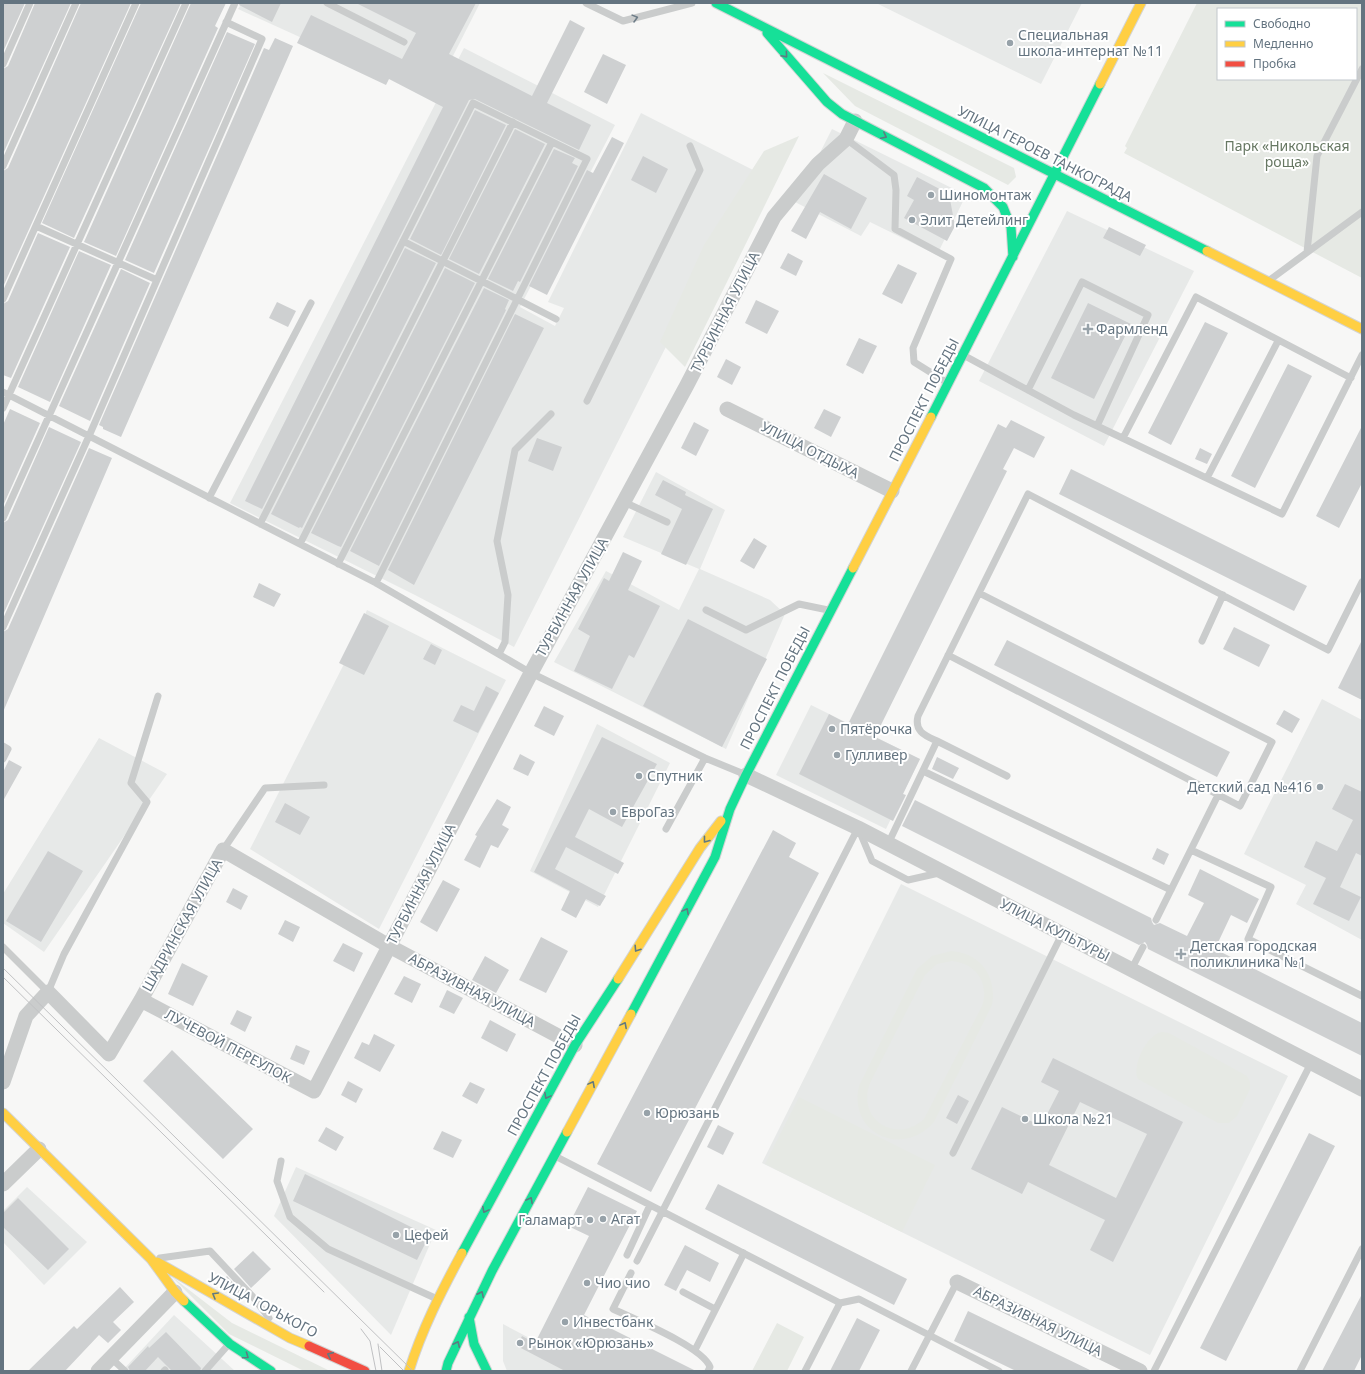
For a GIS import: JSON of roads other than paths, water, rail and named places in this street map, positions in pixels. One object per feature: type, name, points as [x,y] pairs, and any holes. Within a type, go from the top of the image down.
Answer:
[{"type":"main road","name":"УЛИЦА ГЕРОЕВ ТАНКОГРАДА","points":[[716,3],[1362,329]]},
{"type":"main road","name":"ПРОСПЕКТ ПОБЕДЫ","points":[[446,1371],[469,1317],[554,1155],[715,857],[730,809],[746,775],[963,355],[1141,3]]},
{"type":"main road","points":[[760,25],[827,102],[842,114],[984,188],[1003,207],[1011,227],[1013,257]]},
{"type":"main road","name":"ПРОСПЕКТ ПОБЕДЫ","points":[[409,1371],[418,1341],[437,1299],[575,1045],[700,848],[730,809]]},
{"type":"main road","name":"УЛИЦА ГОРЬКОГО","points":[[3,1113],[151,1259],[175,1292],[230,1344],[271,1371]]},
{"type":"main road","name":"УЛИЦА ГОРЬКОГО","points":[[151,1259],[280,1332],[365,1371]]},
{"type":"main road","points":[[469,1317],[474,1344],[487,1371]]},
{"type":"street","name":"ТУРБИННАЯ УЛИЦА","points":[[314,1091],[531,673],[624,502],[774,217],[818,164],[846,139],[855,121]]},
{"type":"street","name":"УЛИЦА ОТДЫХА","points":[[727,409],[892,491]]},
{"type":"street","name":"УЛИЦА КУЛЬТУРЫ","points":[[746,775],[858,828],[1362,1089]]},
{"type":"street","name":"АБРАЗИВНАЯ УЛИЦА","points":[[223,850],[389,946],[575,1045]]},
{"type":"street","name":"ШАДРИНСКАЯ УЛИЦА","points":[[48,992],[109,1054],[142,1000],[223,850]]},
{"type":"street","points":[[3,1082],[26,1016],[48,992]]},
{"type":"street","name":"ЛУЧЕВОЙ ПЕРЕУЛОК","points":[[142,1000],[314,1091]]},
{"type":"street","points":[[3,1184],[39,1148]]},
{"type":"street","name":"АБРАЗИВНАЯ УЛИЦА","points":[[957,1282],[1140,1371]]},
{"type":"street","points":[[98,1371],[175,1292]]},
{"type":"lane","points":[[4,61],[30,3]]},
{"type":"lane","points":[[3,166],[76,3]]},
{"type":"lane","points":[[3,299],[136,3]]},
{"type":"lane","points":[[3,408],[6,393],[77,245],[186,3]]},
{"type":"lane","points":[[3,518],[48,415],[235,3]]},
{"type":"lane","points":[[327,3],[404,42]]},
{"type":"lane","points":[[586,3],[623,22],[692,3]]},
{"type":"lane","points":[[3,627],[158,280],[262,39],[226,22]]},
{"type":"lane","points":[[1357,78],[1362,69]]},
{"type":"lane","points":[[1307,252],[1316,156],[1356,80]]},
{"type":"lane","points":[[260,524],[473,103],[587,159],[376,583]]},
{"type":"lane","points":[[300,544],[513,122]]},
{"type":"lane","points":[[846,139],[894,175],[896,190],[895,229],[951,260],[913,348],[914,362],[948,384]]},
{"type":"lane","points":[[338,564],[552,142]]},
{"type":"lane","points":[[587,401],[700,170],[690,146]]},
{"type":"lane","points":[[1267,281],[1362,212]]},
{"type":"lane","points":[[36,226],[158,280]]},
{"type":"lane","points":[[402,242],[556,319]]},
{"type":"lane","points":[[1028,390],[1082,282],[1148,315],[1097,426]]},
{"type":"lane","points":[[1123,438],[1196,297],[1351,378]]},
{"type":"lane","points":[[209,498],[311,303]]},
{"type":"lane","points":[[1207,478],[1278,341]]},
{"type":"lane","points":[[963,355],[1097,426],[1282,514],[1362,355]]},
{"type":"lane","points":[[6,393],[376,583],[531,673],[705,758],[746,775]]},
{"type":"lane","points":[[500,654],[505,642],[508,595],[497,541],[515,450],[551,414]]},
{"type":"lane","points":[[1007,776],[922,734],[917,727],[916,720],[1028,494],[1328,650],[1362,582]]},
{"type":"lane","points":[[624,502],[667,522]]},
{"type":"lane","points":[[948,655],[1240,806],[1272,742],[979,592]]},
{"type":"lane","points":[[1202,641],[1223,595]]},
{"type":"lane","points":[[706,610],[746,630],[799,604],[830,611]]},
{"type":"lane","points":[[3,947],[48,992],[64,954],[147,802],[131,783],[158,696]]},
{"type":"lane","points":[[888,844],[937,742]]},
{"type":"lane","points":[[3,746],[8,749],[3,759]]},
{"type":"lane","points":[[666,829],[705,758]]},
{"type":"lane","points":[[923,771],[1171,890]]},
{"type":"lane","points":[[223,850],[265,788],[324,785]]},
{"type":"lane","points":[[1156,920],[1218,795]]},
{"type":"lane","points":[[858,828],[872,861],[896,874],[908,880],[942,872]]},
{"type":"lane","points":[[637,1261],[858,828]]},
{"type":"lane","points":[[1191,850],[1271,887],[1248,939],[1362,996]]},
{"type":"lane","points":[[953,1153],[1062,934]]},
{"type":"lane","points":[[1131,970],[1143,947]]},
{"type":"lane","points":[[1154,1371],[1311,1063]]},
{"type":"lane","points":[[554,1155],[840,1303],[859,1299],[929,1335],[987,1368],[999,1371]]},
{"type":"lane","points":[[281,1160],[277,1181],[290,1217],[328,1249],[437,1299]]},
{"type":"lane","points":[[627,1255],[650,1205]]},
{"type":"lane","points":[[1300,1371],[1362,1249]]},
{"type":"lane","points":[[151,1259],[210,1251],[253,1297],[280,1332]]},
{"type":"lane","points":[[695,1350],[744,1253]]},
{"type":"lane","points":[[631,1273],[614,1309],[695,1350],[707,1360],[710,1367],[708,1371]]},
{"type":"lane","points":[[911,1371],[957,1282]]},
{"type":"lane","points":[[683,1292],[715,1309]]},
{"type":"lane","points":[[805,1371],[840,1303]]},
{"type":"lane","points":[[210,1370],[230,1344]]},
{"type":"lane","points":[[111,1358],[125,1371]]},
{"type":"tram line","points":[[3,968],[413,1371]]},
{"type":"tram line","points":[[3,977],[324,1292]]},
{"type":"tram line","points":[[361,1329],[370,1341],[376,1371]]},
{"type":"tram line","points":[[378,1344],[382,1371]]},
{"type":"tram line","points":[[380,1347],[404,1371]]},
{"type":"place","name":"Специальная школа-интернат №11","points":[[1010,43]]},
{"type":"place","name":"Шиномонтаж","points":[[931,195]]},
{"type":"place","name":"Элит Детейлинг","points":[[912,220]]},
{"type":"place","name":"Фармленд","points":[[1088,329]]},
{"type":"place","name":"Пятёрочка","points":[[832,729]]},
{"type":"place","name":"Гулливер","points":[[837,755]]},
{"type":"place","name":"Спутник","points":[[639,776]]},
{"type":"place","name":"Детский сад №416","points":[[1320,787]]},
{"type":"place","name":"ЕвроГаз","points":[[613,812]]},
{"type":"place","name":"Детская городская поликлиника №1","points":[[1181,954]]},
{"type":"place","name":"Юрюзань","points":[[647,1113]]},
{"type":"place","name":"Школа №21","points":[[1025,1119]]},
{"type":"place","name":"Агат","points":[[603,1219]]},
{"type":"place","name":"Галамарт","points":[[590,1220]]},
{"type":"place","name":"Цефей","points":[[396,1235]]},
{"type":"place","name":"Чио чио","points":[[587,1283]]},
{"type":"place","name":"Инвестбанк","points":[[565,1322]]},
{"type":"place","name":"Рынок «Юрюзань»","points":[[520,1343]]},
{"type":"park label","name":"Парк «Никольская роща»","points":[[1287,154]]}]
